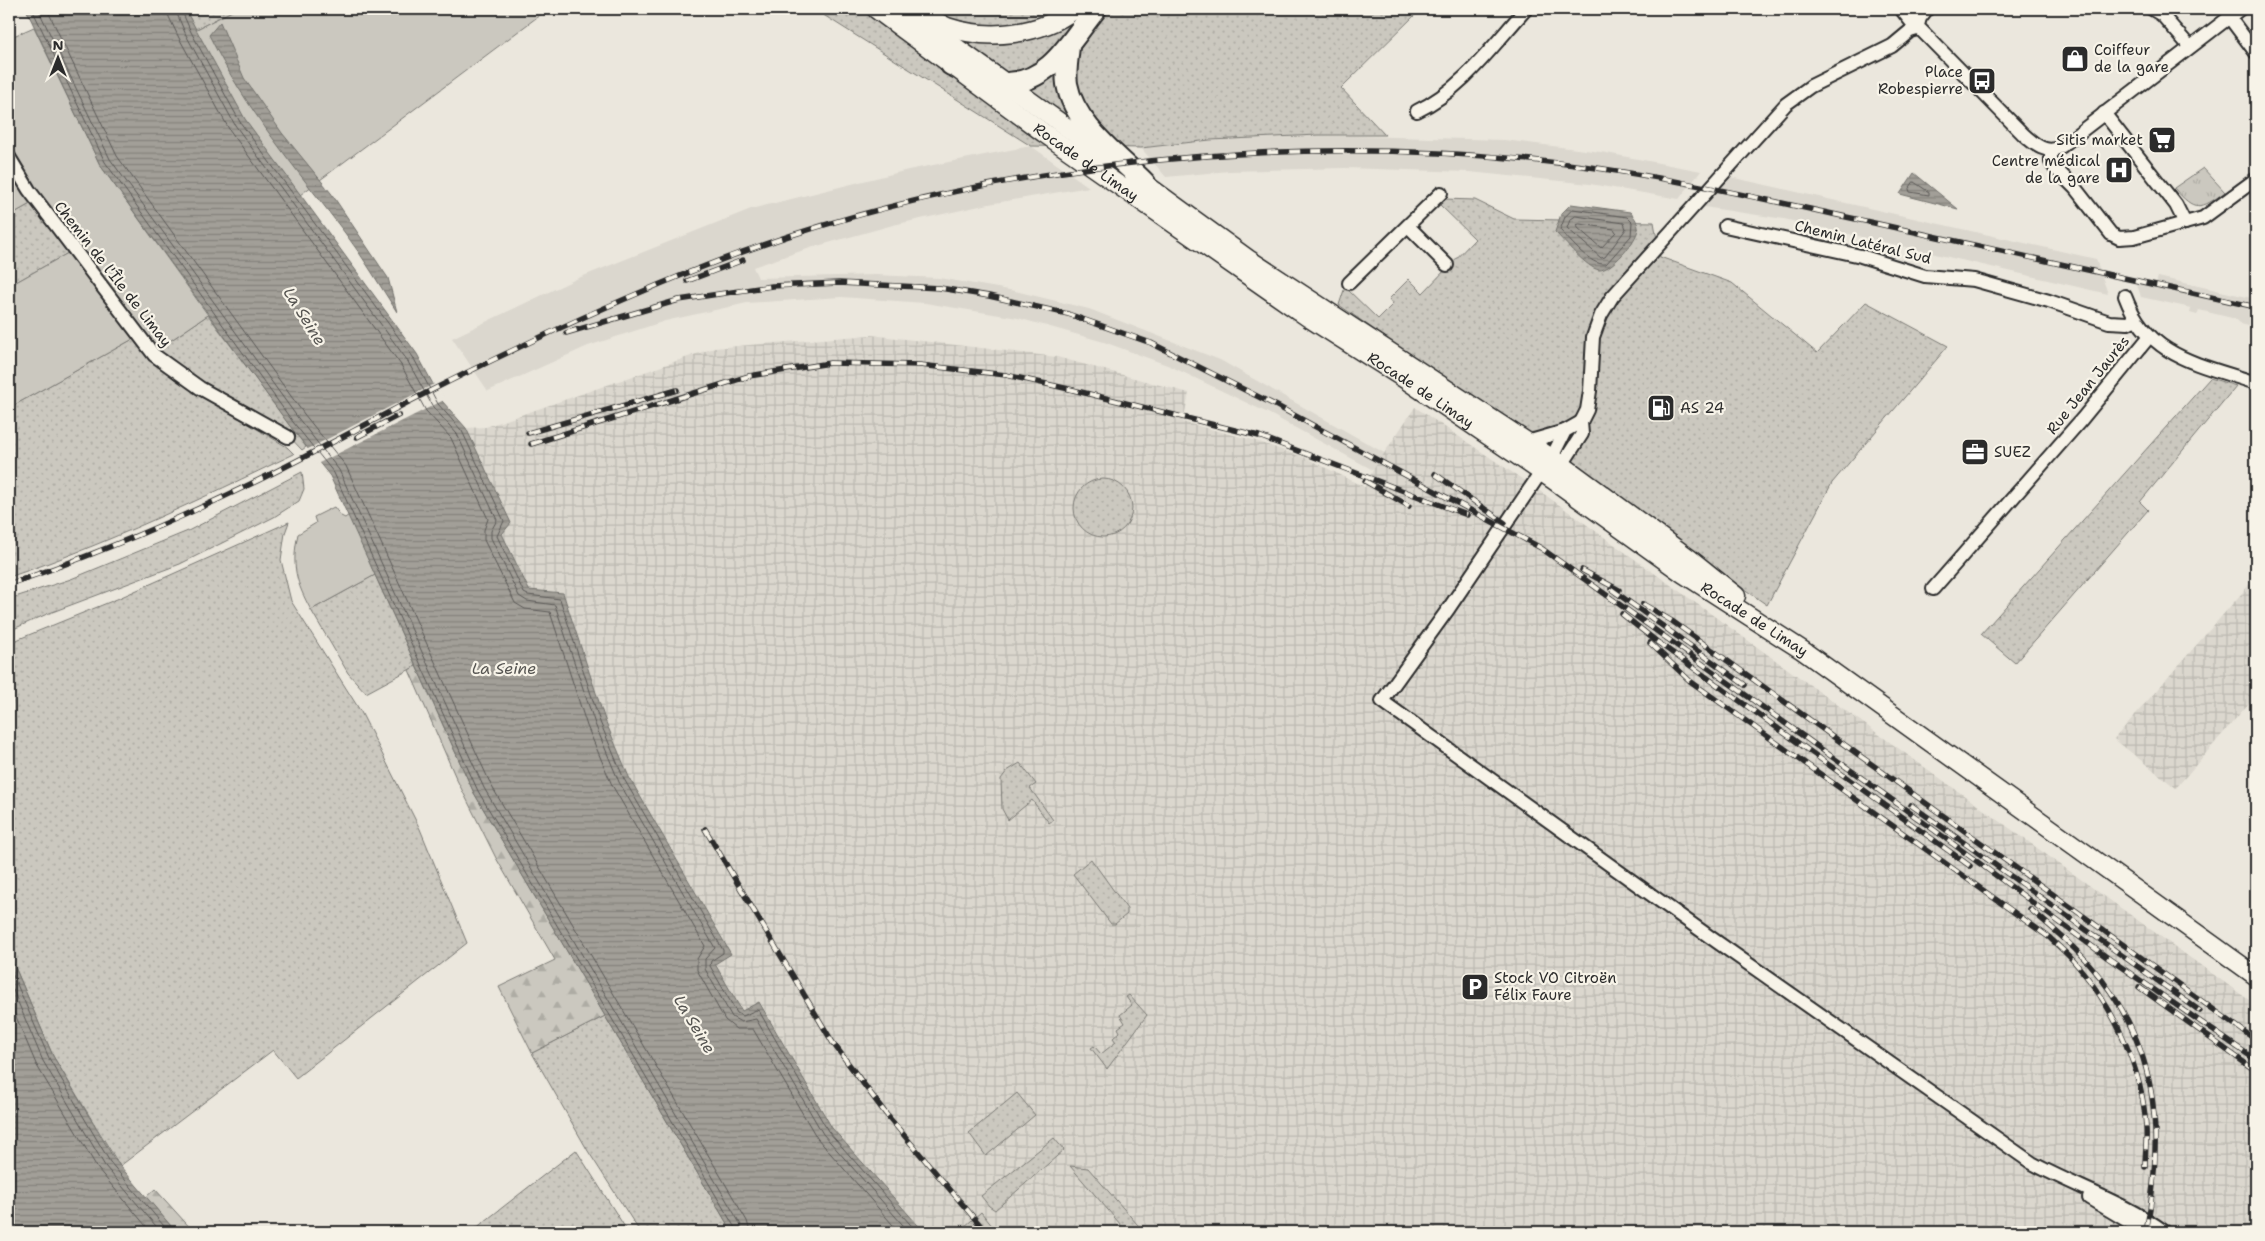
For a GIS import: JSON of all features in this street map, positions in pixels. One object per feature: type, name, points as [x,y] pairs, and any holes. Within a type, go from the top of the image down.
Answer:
[{"type":"main road","points":[[864,9],[915,38]]},
{"type":"main road","name":"Rocade de Limay","points":[[876,9],[1044,133],[1309,318],[1408,381],[1552,468],[1690,559],[1802,650],[2256,976]]},
{"type":"main road","name":"Rocade de Limay","points":[[903,9],[1248,259],[1527,442],[1552,468]]},
{"type":"main road","points":[[916,9],[947,26],[993,33],[1013,33],[1038,28],[1066,16],[1075,9]]},
{"type":"main road","points":[[951,65],[984,79],[1006,84],[1027,79],[1041,73],[1069,46],[1096,9]]},
{"type":"main road","points":[[1069,46],[1067,83],[1073,106],[1085,122],[1144,183]]},
{"type":"street","points":[[1417,111],[1433,103],[1455,87],[1526,9]]},
{"type":"street","points":[[1901,9],[1917,28],[2023,134],[2040,148],[2051,150],[2062,146],[2240,9]]},
{"type":"street","points":[[1917,28],[1920,18],[1927,9]]},
{"type":"street","points":[[2152,9],[2162,16],[2190,47]]},
{"type":"street","points":[[2229,17],[2256,53]]},
{"type":"street","points":[[1917,28],[1910,30],[1892,46],[1811,86],[1786,104],[1612,297],[1600,315],[1593,337],[1590,391],[1587,410],[1581,422],[1582,434],[1552,468],[1382,701],[2032,1163],[2063,1180],[2113,1201],[2148,1220],[2165,1232]]},
{"type":"street","points":[[2104,113],[2157,179],[2176,205],[2185,223]]},
{"type":"street","points":[[2051,150],[2050,158],[2055,168],[2075,188],[2110,234],[2118,238],[2134,237],[2203,218],[2256,179]]},
{"type":"street","name":"Chemin de l'Île de Limay","points":[[9,157],[29,190],[154,355],[200,388],[288,437]]},
{"type":"street","points":[[1349,283],[1441,194]]},
{"type":"street","points":[[1408,226],[1447,265]]},
{"type":"street","name":"Chemin Latéral Sud","points":[[1725,226],[1861,256],[1925,276],[1974,280],[2049,301],[2109,322],[2128,323],[2136,319]]},
{"type":"street","points":[[2125,296],[2136,319],[2149,337],[2169,352],[2256,383]]},
{"type":"street","name":"Rue Jean Jaurès","points":[[1933,589],[2082,419],[2149,337]]},
{"type":"street","points":[[1527,442],[1565,432],[1581,422]]},
{"type":"street","points":[[1552,468],[1565,432]]},
{"type":"street","points":[[2063,1180],[2074,1189],[2146,1232]]},
{"type":"shaded area","points":[[1318,135],[1504,140],[1601,152],[1701,171],[1679,199],[1590,184],[1469,172],[1345,168],[1229,171],[1166,177],[1141,148],[1210,140]]},
{"type":"shaded area","points":[[1031,146],[1089,187],[989,204],[893,225],[810,248],[753,267],[758,278],[876,275],[939,278],[1015,291],[1089,309],[1220,360],[1411,468],[1373,470],[1268,413],[1170,366],[1104,342],[1018,318],[925,303],[841,297],[747,303],[665,321],[588,346],[488,391],[452,338],[576,279],[751,209],[908,170]]},
{"type":"shaded area","points":[[1730,177],[2096,259],[2108,294],[1784,219],[1704,207]]},
{"type":"shaded area","points":[[2158,277],[2256,299],[2256,328],[2241,324],[2236,319],[2199,310],[2197,315],[2190,313],[2191,308],[2141,297],[2135,278],[2156,283]]},
{"type":"shaded area","points":[[871,335],[1057,357],[1189,393],[1183,422],[1253,440],[1306,458],[1365,487],[1373,470],[1415,407],[1537,489],[2256,1005],[2256,1232],[924,1232],[832,1128],[760,1002],[742,1012],[715,964],[731,953],[629,777],[605,720],[563,593],[529,590],[502,534],[466,428],[486,427],[714,348]]},
{"type":"shaded area","points":[[2256,577],[2256,695],[2176,788],[2114,739]]},
{"type":"green space","points":[[185,9],[241,9],[234,10],[195,30]]},
{"type":"green space","points":[[548,9],[300,195],[244,119],[195,30],[234,10]]},
{"type":"green space","points":[[814,9],[1421,9],[1341,88],[1385,135],[1318,135],[1210,140],[1141,148],[1031,146]]},
{"type":"green space","points":[[34,27],[100,165],[208,315],[158,349],[113,297],[9,150],[9,38]]},
{"type":"green space","points":[[9,166],[32,203],[9,216]]},
{"type":"green space","points":[[2203,168],[2225,192],[2203,205],[2193,205],[2174,188]]},
{"type":"green space","points":[[1444,199],[1475,200],[1514,219],[1654,222],[1660,257],[1732,283],[1817,353],[1866,302],[1948,346],[1832,483],[1767,605],[1339,305],[1345,287],[1378,319],[1393,304],[1389,299],[1409,279],[1423,293],[1475,239],[1438,203]]},
{"type":"green space","points":[[32,203],[68,253],[9,286],[9,216]]},
{"type":"green space","points":[[68,253],[133,339],[9,408],[9,286]]},
{"type":"green space","points":[[208,315],[306,447],[302,450],[284,431],[187,374],[158,349]]},
{"type":"green space","points":[[133,339],[174,379],[287,447],[294,454],[189,504],[118,535],[9,577],[9,408]]},
{"type":"green space","points":[[2210,378],[2236,386],[2140,502],[2148,510],[2015,663],[1981,634]]},
{"type":"green space","points":[[302,472],[304,489],[299,501],[274,517],[180,564],[47,614],[9,631],[9,599],[71,579],[188,531]]},
{"type":"green space","points":[[1103,479],[1119,484],[1127,492],[1132,508],[1127,524],[1119,532],[1103,537],[1087,532],[1079,524],[1074,508],[1079,492],[1087,484]]},
{"type":"green space","points":[[334,507],[341,516],[345,518],[349,515],[375,575],[311,610],[296,574],[295,555],[298,534],[316,523],[314,517]]},
{"type":"green space","points":[[289,522],[285,533],[281,560],[291,601],[361,712],[420,829],[467,943],[296,1078],[273,1050],[120,1166],[53,1056],[9,953],[9,643],[117,599]]},
{"type":"green space","points":[[375,575],[416,666],[366,693],[348,673],[311,610]]},
{"type":"green space","points":[[416,666],[474,793],[605,1016],[532,1053],[499,987],[555,960],[496,858],[456,778],[409,670]]},
{"type":"green space","points":[[1020,763],[1036,784],[1030,788],[1053,820],[1049,823],[1032,800],[1008,820],[1002,809],[1001,779],[1007,771]]},
{"type":"green space","points":[[1091,859],[1127,909],[1127,914],[1115,924],[1111,924],[1073,874]]},
{"type":"green space","points":[[1129,995],[1147,1015],[1107,1069],[1091,1048],[1094,1046],[1101,1054],[1116,1042],[1113,1038],[1120,1032],[1118,1028],[1125,1023],[1120,1015],[1132,1005],[1126,997]]},
{"type":"green space","points":[[605,1016],[732,1232],[640,1232],[588,1151],[532,1053]]},
{"type":"green space","points":[[1017,1093],[1035,1115],[986,1156],[969,1133]]},
{"type":"green space","points":[[1054,1138],[1064,1150],[995,1210],[989,1206],[981,1196]]},
{"type":"green space","points":[[576,1150],[628,1232],[471,1232]]},
{"type":"green space","points":[[1070,1166],[1088,1168],[1144,1232],[1127,1232]]},
{"type":"green space","points":[[155,1189],[194,1232],[176,1232],[146,1197]]},
{"type":"green space","points":[[981,1212],[997,1232],[965,1232],[963,1228]]},
{"type":"water","name":"La Seine","points":[[26,9],[185,9],[245,119],[417,354],[442,401],[466,428],[511,523],[502,534],[529,590],[563,593],[605,720],[629,777],[731,954],[715,964],[742,1011],[759,1002],[832,1128],[924,1232],[732,1232],[474,793],[330,476],[289,425],[100,165]]},
{"type":"water","points":[[220,22],[244,78],[282,133],[331,193],[388,278],[397,312],[352,243],[255,113],[223,62],[209,35]]},
{"type":"water","points":[[1914,173],[1958,209],[1900,194]]},
{"type":"water","points":[[1571,204],[1630,212],[1635,218],[1638,227],[1637,234],[1623,254],[1610,266],[1599,270],[1594,268],[1582,259],[1555,232],[1561,214]]},
{"type":"water","points":[[9,953],[53,1056],[115,1160],[176,1232],[9,1232]]},
{"type":"pier","points":[[436,383],[444,400],[317,464],[306,450]]},
{"type":"railway","points":[[9,584],[96,552],[210,503],[286,467],[426,393],[529,342],[599,310],[705,266],[804,231],[906,203],[1011,181],[1116,165],[1223,155],[1330,151],[1436,153],[1581,166],[1663,179],[1744,195],[2256,307]]},
{"type":"railway","points":[[687,281],[743,260]]},
{"type":"railway","points":[[566,333],[679,300],[772,286],[839,283],[940,288],[989,296],[1068,314],[1151,343],[1277,406],[1541,548],[1941,835],[2108,958],[2256,1060]]},
{"type":"railway","points":[[531,444],[749,376],[830,363],[920,365],[1006,375],[1259,436],[1467,515]]},
{"type":"railway","points":[[528,433],[677,390]]},
{"type":"railway","points":[[357,437],[399,415]]},
{"type":"railway","points":[[1435,474],[1505,523]]},
{"type":"railway","points":[[1365,481],[1409,506]]},
{"type":"railway","points":[[1582,570],[1619,590]]},
{"type":"railway","points":[[1611,589],[1745,685]]},
{"type":"railway","points":[[1643,604],[1672,621],[2256,1040]]},
{"type":"railway","points":[[1622,614],[1656,641],[1970,866]]},
{"type":"railway","points":[[1650,643],[1690,681],[2050,938],[2071,958],[2091,982],[2115,1021],[2133,1063],[2144,1106],[2146,1133],[2145,1167]]},
{"type":"railway","points":[[1911,805],[2200,1011]]},
{"type":"railway","points":[[705,829],[833,1043],[886,1114],[986,1232]]},
{"type":"railway","points":[[2030,909],[2075,949],[2112,994],[2130,1025],[2143,1057],[2151,1090],[2155,1125],[2152,1195],[2146,1232]]},
{"type":"railway","points":[[2139,987],[2256,1071]]},
{"type":"place","name":"Coiffeur de la gare","points":[[2075,59]]},
{"type":"place","name":"Place Robespierre","points":[[1982,81]]},
{"type":"place","name":"Sitis market","points":[[2162,140]]},
{"type":"place","name":"Centre médical de la gare","points":[[2119,170]]},
{"type":"place","name":"AS 24","points":[[1661,408]]},
{"type":"place","name":"SUEZ","points":[[1975,452]]},
{"type":"place","name":"Stock VO Citroën Félix Faure","points":[[1475,987]]}]
